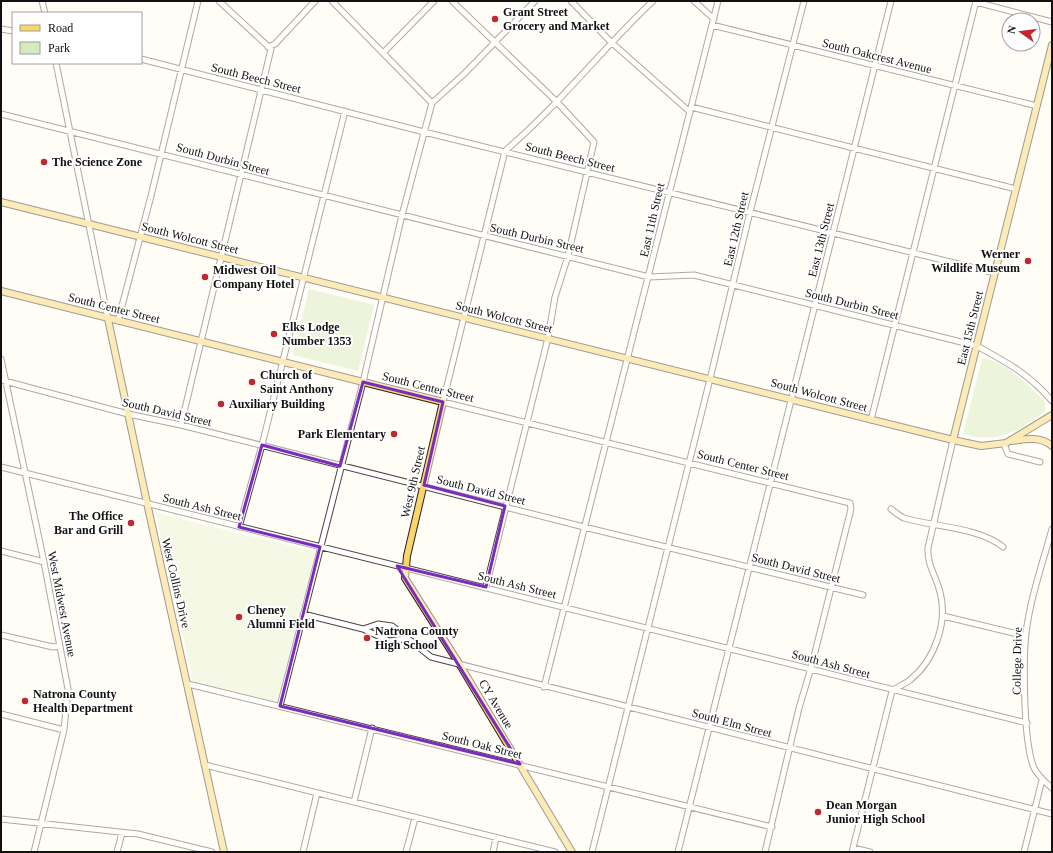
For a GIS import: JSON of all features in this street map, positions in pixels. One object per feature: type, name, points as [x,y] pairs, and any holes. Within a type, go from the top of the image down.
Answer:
[{"type":"main road","name":"East 15th Street","points":[[953,440],[1037,106],[1051,57],[1052,45]]},
{"type":"main road","name":"South Wolcott Street","points":[[1,202],[140,238],[302,277],[382,299],[548,338],[626,360],[710,379],[981,446],[1007,442],[1052,414]]},
{"type":"main road","name":"South Center Street","points":[[1,291],[443,402]]},
{"type":"main road","name":"West Collins Drive","points":[[108,318],[224,852]]},
{"type":"main road","name":"West 9th Street","points":[[405,568],[443,402]]},
{"type":"main road","points":[[1007,442],[1036,438],[1046,440],[1052,446]]},
{"type":"main road","name":"CY Avenue","points":[[405,568],[405,578],[460,665],[572,852]]},
{"type":"street","points":[[42,1],[45,12]]},
{"type":"street","points":[[118,321],[182,70],[190,30],[198,1]]},
{"type":"street","points":[[181,425],[271,49],[219,1]]},
{"type":"street","points":[[268,47],[275,44],[315,1]]},
{"type":"street","points":[[332,1],[384,52],[432,103]]},
{"type":"street","points":[[384,52],[434,1]]},
{"type":"street","points":[[452,1],[557,102],[594,142],[586,171],[568,256],[555,297],[548,338],[486,587]]},
{"type":"street","points":[[280,706],[340,466],[363,382],[402,214],[432,103],[465,73],[535,1]]},
{"type":"street","points":[[571,1],[611,42],[691,110],[854,148],[1016,189]]},
{"type":"street","points":[[443,402],[505,151],[557,102],[611,42],[653,1]]},
{"type":"street","points":[[694,1],[714,19]]},
{"type":"street","name":"East 11th Street","points":[[544,687],[718,1]]},
{"type":"street","name":"East 12th Street","points":[[591,852],[804,1]]},
{"type":"street","name":"East 13th Street","points":[[678,852],[891,1]]},
{"type":"street","points":[[871,420],[976,2],[1052,22]]},
{"type":"street","name":"South Oakcrest Avenue","points":[[712,25],[1037,106]]},
{"type":"street","points":[[1,29],[12,31]]},
{"type":"street","name":"South Beech Street","points":[[142,59],[424,132],[995,273]]},
{"type":"street","points":[[56,64],[108,318]]},
{"type":"street","points":[[239,527],[262,445],[302,277],[345,111]]},
{"type":"street","name":"South Durbin Street","points":[[1,114],[649,277],[694,275],[895,324],[977,346],[1014,366],[1038,384],[1052,402]]},
{"type":"street","name":"West Midwest Avenue","points":[[1,359],[3,381],[44,562],[68,689],[64,730],[34,852]]},
{"type":"street","name":"South David Street","points":[[3,381],[128,414],[181,425],[340,466],[506,506],[584,527],[668,546],[863,595]]},
{"type":"street","name":"South Center Street","points":[[443,402],[850,503],[851,509],[831,587]]},
{"type":"street","name":"East 15th Street","points":[[943,616],[940,590],[928,560],[928,548],[953,440]]},
{"type":"street","points":[[1007,442],[1008,454],[1040,462]]},
{"type":"street","name":"South Ash Street","points":[[1,467],[486,587],[729,649],[811,668],[892,691],[1027,723]]},
{"type":"street","points":[[891,509],[902,517],[934,523],[994,540],[1003,547]]},
{"type":"street","name":"College Drive","points":[[1052,529],[1028,620],[1024,675],[1028,746],[1034,767],[1042,780],[1052,788]]},
{"type":"street","points":[[1,551],[44,562]]},
{"type":"street","points":[[765,852],[789,748],[831,587]]},
{"type":"street","name":"South Elm Street","points":[[303,614],[363,629],[389,641],[403,639],[412,641]]},
{"type":"street","points":[[870,852],[852,850],[892,691],[910,680],[930,657],[938,636],[943,616],[1026,636]]},
{"type":"street","name":"South Elm Street","points":[[363,629],[378,624],[392,626],[431,657],[544,687],[710,727],[1052,814]]},
{"type":"street","points":[[1,635],[53,647],[60,646]]},
{"type":"street","name":"South Oak Street","points":[[188,684],[520,764],[772,827]]},
{"type":"street","points":[[1,714],[64,730]]},
{"type":"street","points":[[354,802],[372,728]]},
{"type":"street","points":[[205,765],[555,852]]},
{"type":"street","points":[[1024,852],[1042,780]]},
{"type":"street","points":[[303,852],[318,793]]},
{"type":"street","points":[[406,852],[415,818]]},
{"type":"street","points":[[1,819],[138,834],[212,852]]},
{"type":"street","points":[[118,852],[122,833]]},
{"type":"street","points":[[493,852],[496,838]]},
{"type":"highlighted area","points":[[363,382],[443,402],[424,485],[505,506],[486,587],[397,566],[520,764],[280,706],[320,547],[239,527],[262,445],[340,466]]},
{"type":"green space","points":[[309,289],[374,305],[358,371],[293,355]]},
{"type":"green space","points":[[982,359],[999,363],[1016,375],[1045,402],[1045,411],[1016,430],[998,437],[987,438],[963,434]]},
{"type":"green space","name":"Cheney Alumni Field","points":[[156,513],[315,552],[277,702],[193,681]]},
{"type":"place","name":"Grant Street Grocery and Market","points":[[495,19]]},
{"type":"place","name":"The Science Zone","points":[[44,162]]},
{"type":"place","name":"Werner Wildlife Museum","points":[[1028,261]]},
{"type":"place","name":"Midwest Oil Company Hotel","points":[[205,277]]},
{"type":"place","name":"Elks Lodge Number 1353","points":[[274,334]]},
{"type":"place","name":"Church of Saint Anthony","points":[[252,382]]},
{"type":"place","name":"Auxiliary Building","points":[[221,404]]},
{"type":"place","name":"Park Elementary","points":[[394,434]]},
{"type":"place","name":"The Office Bar and Grill","points":[[131,523]]},
{"type":"place","name":"Cheney Alumni Field","points":[[239,617]]},
{"type":"place","name":"Natrona County High School","points":[[367,638]]},
{"type":"place","name":"Natrona County Health Department","points":[[25,701]]},
{"type":"place","name":"Dean Morgan Junior High School","points":[[818,812]]}]
